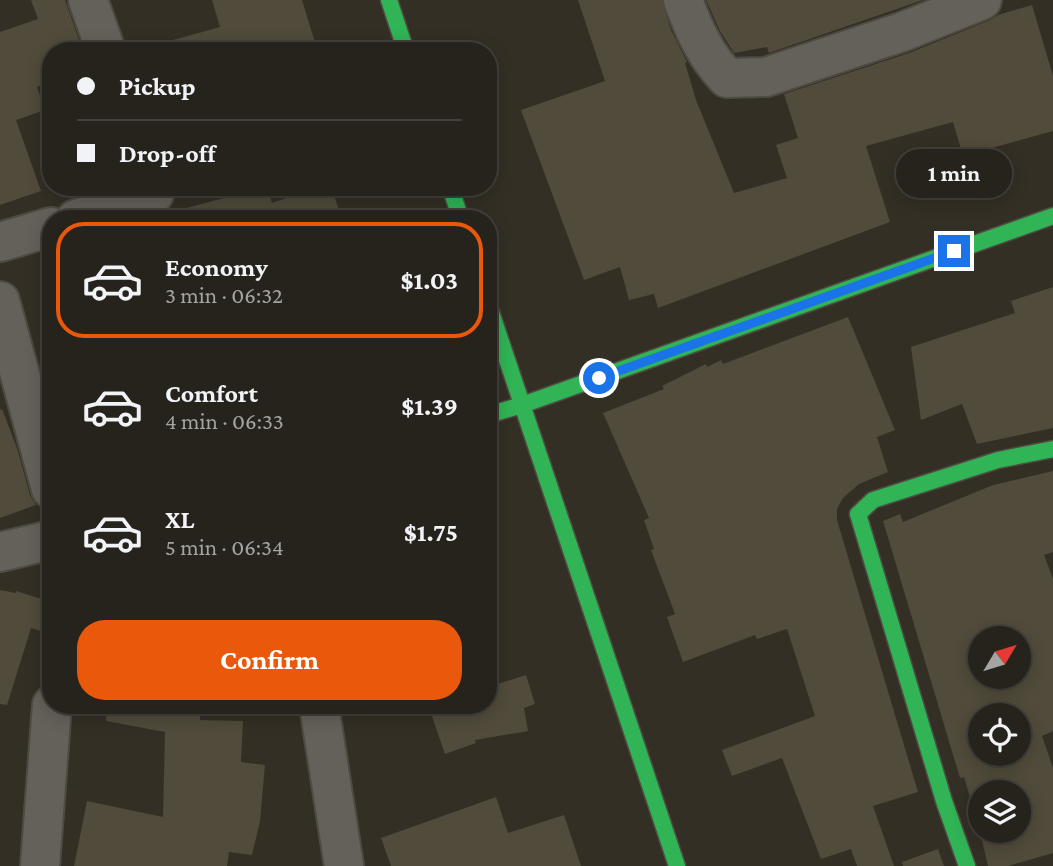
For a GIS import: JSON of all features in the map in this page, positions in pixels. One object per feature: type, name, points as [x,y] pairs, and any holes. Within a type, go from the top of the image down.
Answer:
[{"type":"street","points":[[88,0],[103,42]]},
{"type":"street","points":[[389,0],[402,42]]},
{"type":"street","points":[[683,0],[709,60],[727,78],[766,77],[897,16],[982,0]]},
{"type":"street","points":[[114,210],[156,200]]},
{"type":"street","points":[[497,412],[1053,216]]},
{"type":"street","points":[[0,242],[42,230]]},
{"type":"street","points":[[0,301],[42,456]]},
{"type":"street","points":[[497,330],[677,866]]},
{"type":"street","points":[[967,866],[940,788],[858,514],[873,500],[998,460],[1053,449]]},
{"type":"street","points":[[0,552],[42,542]]},
{"type":"street","points":[[40,866],[51,714]]},
{"type":"street","points":[[320,714],[344,866]]},
{"type":"building","points":[[31,0],[65,0],[80,42],[42,42],[42,85],[37,87],[42,111],[16,120],[41,191],[0,205],[0,32],[38,19]]},
{"type":"building","points":[[212,0],[302,0],[315,42],[166,42],[220,27]]},
{"type":"building","points":[[578,0],[662,0],[671,30],[687,62],[685,63],[696,100],[734,193],[787,178],[776,145],[798,138],[784,94],[909,53],[998,15],[1032,5],[1053,76],[1053,131],[963,156],[953,122],[866,146],[890,222],[658,308],[654,294],[629,300],[620,267],[584,280],[521,110],[605,81]]},
{"type":"building","points":[[706,0],[923,0],[769,53],[767,47],[734,53],[720,31]]},
{"type":"building","points":[[231,196],[270,196],[272,203],[292,196],[334,196],[339,210],[183,210]]},
{"type":"building","points":[[1053,287],[1053,428],[977,444],[962,404],[921,420],[911,347],[1015,313],[1011,301]]},
{"type":"building","points":[[848,317],[895,430],[877,437],[888,472],[859,484],[843,498],[837,509],[837,520],[918,792],[873,806],[894,866],[857,866],[851,849],[821,859],[782,758],[732,776],[722,750],[815,716],[787,629],[757,639],[755,635],[683,662],[667,617],[675,614],[651,550],[654,549],[644,520],[649,518],[603,413],[664,389],[662,386],[706,364],[707,367],[721,360],[723,364]]},
{"type":"building","points":[[2,409],[17,448],[30,495],[36,505],[0,518],[0,410]]},
{"type":"building","points":[[1053,471],[1053,552],[1044,555],[1053,579],[1053,731],[1042,736],[1053,768],[1053,853],[1008,866],[988,866],[983,843],[1031,843],[1031,780],[968,780],[968,790],[964,777],[960,778],[883,521],[900,514],[903,522],[993,485]]},
{"type":"building","points":[[0,590],[16,591],[42,599],[42,631],[31,628],[7,705],[0,704]]},
{"type":"building","points":[[526,675],[535,704],[524,708],[528,731],[475,740],[476,743],[445,754],[431,714],[497,714],[497,684]]},
{"type":"building","points":[[106,714],[200,714],[200,720],[243,721],[241,762],[265,765],[260,821],[252,855],[229,852],[227,866],[74,866],[87,801],[163,817],[165,732],[106,721]]},
{"type":"building","points":[[496,797],[508,833],[564,815],[581,866],[391,866],[381,838]]},
{"type":"building","points":[[938,849],[944,866],[903,866],[902,862]]},
{"type":"traffic: fast","points":[[389,0],[403,42]]},
{"type":"traffic: fast","points":[[453,196],[458,210]]},
{"type":"traffic: fast","points":[[497,412],[1053,216]]},
{"type":"traffic: fast","points":[[497,330],[677,866]]},
{"type":"traffic: fast","points":[[967,866],[944,801],[858,514],[873,500],[998,460],[1053,449]]},
{"type":"route","points":[[599,378],[954,251]]}]
